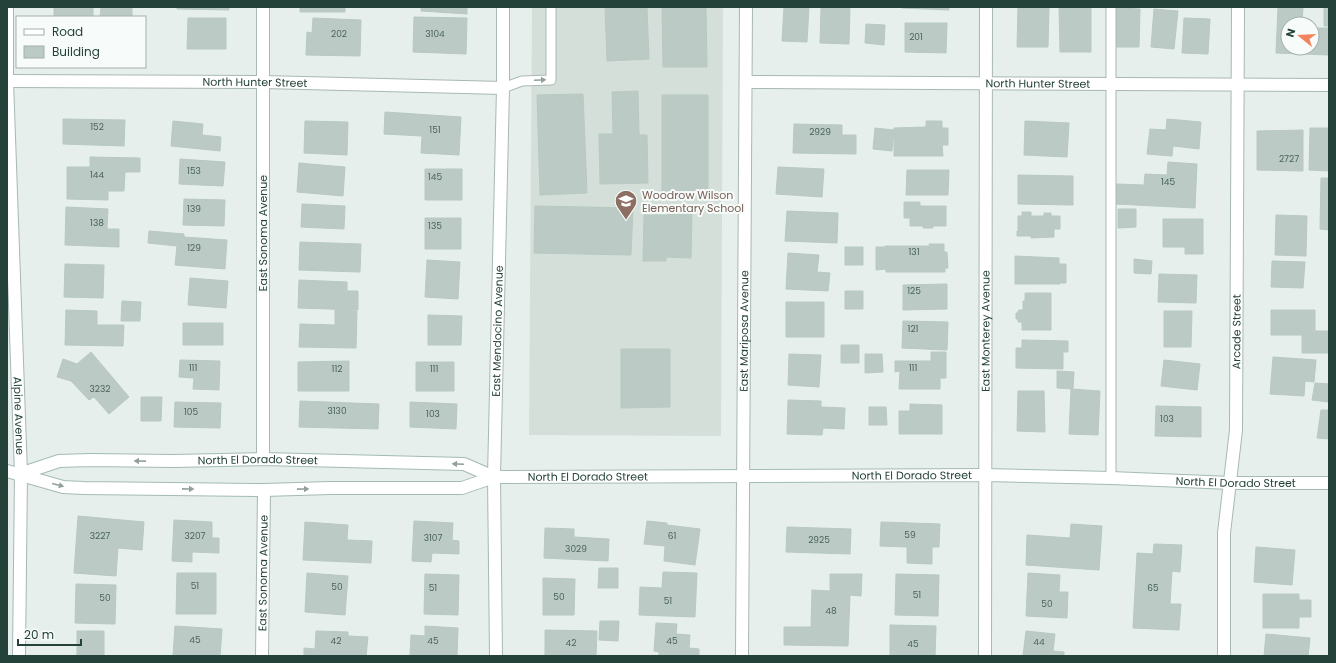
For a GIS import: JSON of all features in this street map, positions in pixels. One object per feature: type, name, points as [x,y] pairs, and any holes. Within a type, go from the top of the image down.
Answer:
[{"type":"street","name":"Alpine Avenue","points":[[7,7],[7,81],[21,474],[19,656]]},
{"type":"street","name":"East Sonoma Avenue","points":[[263,7],[263,459]]},
{"type":"street","name":"East Mendocino Avenue","points":[[496,656],[494,477],[503,88],[503,7]]},
{"type":"street","name":"East Mariposa Avenue","points":[[742,656],[746,7]]},
{"type":"street","name":"East Monterey Avenue","points":[[985,656],[986,7]]},
{"type":"street","name":"Arcade Street","points":[[1224,656],[1224,533],[1236,430],[1238,7]]},
{"type":"street","name":"North Hunter Street","points":[[7,81],[263,82],[503,88]]},
{"type":"street","name":"North Hunter Street","points":[[746,82],[1329,85]]},
{"type":"street","name":"North El Dorado Street","points":[[7,478],[59,461],[263,459],[464,464],[494,477]]},
{"type":"street","name":"North El Dorado Street","points":[[7,471],[63,487],[264,490],[330,488],[462,488],[494,477],[986,475],[1231,483],[1329,483]]},
{"type":"street","name":"East Sonoma Avenue","points":[[262,656],[264,490]]},
{"type":"lane","points":[[503,88],[522,81],[551,80],[551,7]]},
{"type":"lane","points":[[1110,478],[1111,7]]},
{"type":"shaded area","name":"Woodrow Wilson Elementary School","points":[[532,7],[723,7],[721,436],[529,435]]},
{"type":"building","points":[[54,7],[93,7],[93,16],[54,16]]},
{"type":"building","points":[[101,7],[132,7],[132,16],[100,16]]},
{"type":"building","points":[[177,7],[229,7],[229,10],[177,9]]},
{"type":"building","points":[[300,7],[345,7],[345,12],[300,12]]},
{"type":"building","points":[[421,7],[467,7],[467,14],[421,11]]},
{"type":"building","points":[[605,7],[647,7],[649,59],[607,61]]},
{"type":"building","points":[[662,7],[706,7],[707,67],[663,67]]},
{"type":"building","points":[[784,7],[809,7],[807,42],[782,41]]},
{"type":"building","points":[[821,7],[850,7],[849,44],[820,43]]},
{"type":"building","points":[[949,7],[949,10],[902,8]]},
{"type":"building","points":[[1018,7],[1049,7],[1048,47],[1017,47]]},
{"type":"building","points":[[1059,7],[1091,7],[1091,52],[1060,52]]},
{"type":"building","points":[[1278,7],[1303,7],[1302,16],[1280,16],[1280,53],[1276,53]]},
{"type":"building","points":[[1324,7],[1329,7],[1329,26],[1324,26]]},
{"type":"building","points":[[1116,8],[1140,9],[1139,47],[1116,47]]},
{"type":"building","points":[[1154,9],[1178,11],[1174,49],[1151,47]]},
{"type":"building","points":[[414,17],[467,18],[466,54],[413,52]]},
{"type":"building","points":[[188,18],[226,18],[226,49],[187,49]]},
{"type":"building","points":[[313,18],[361,20],[360,56],[306,55],[307,32],[312,33]]},
{"type":"building","points":[[1184,18],[1210,19],[1208,54],[1182,53]]},
{"type":"building","points":[[905,23],[947,23],[946,53],[905,52]]},
{"type":"building","points":[[866,24],[885,25],[884,45],[865,43]]},
{"type":"building","points":[[1320,28],[1329,28],[1329,55],[1320,55]]},
{"type":"building","points":[[638,91],[639,135],[647,135],[648,183],[600,184],[599,134],[613,134],[612,92]]},
{"type":"building","points":[[583,94],[587,193],[540,195],[537,95]]},
{"type":"building","points":[[662,95],[708,95],[708,193],[662,193]]},
{"type":"building","points":[[385,112],[461,117],[459,155],[421,153],[422,136],[384,134]]},
{"type":"building","points":[[63,119],[125,120],[124,146],[63,144]]},
{"type":"building","points":[[1167,119],[1201,122],[1199,149],[1173,146],[1172,156],[1147,154],[1150,129],[1166,130]]},
{"type":"building","points":[[173,121],[203,124],[202,135],[221,137],[220,151],[171,146]]},
{"type":"building","points":[[305,121],[348,122],[347,155],[304,153]]},
{"type":"building","points":[[926,121],[942,121],[942,128],[948,128],[948,145],[942,145],[943,156],[894,156],[894,128],[926,127]]},
{"type":"building","points":[[1025,121],[1069,123],[1067,157],[1024,155]]},
{"type":"building","points":[[794,124],[842,125],[842,135],[856,135],[856,154],[793,153]]},
{"type":"building","points":[[875,128],[894,130],[892,151],[873,149]]},
{"type":"building","points":[[1310,128],[1329,128],[1329,171],[1309,170]]},
{"type":"building","points":[[1303,130],[1303,171],[1257,170],[1257,131]]},
{"type":"building","points":[[90,157],[140,158],[140,172],[125,172],[124,191],[108,191],[108,200],[67,199],[67,167],[90,167]]},
{"type":"building","points":[[180,159],[225,162],[223,186],[179,184]]},
{"type":"building","points":[[1168,162],[1197,164],[1195,208],[1115,204],[1116,184],[1144,185],[1145,174],[1167,175]]},
{"type":"building","points":[[299,163],[345,167],[343,196],[297,192]]},
{"type":"building","points":[[778,167],[824,169],[822,197],[776,194]]},
{"type":"building","points":[[425,169],[462,169],[462,200],[425,200]]},
{"type":"building","points":[[907,170],[949,170],[948,195],[906,195]]},
{"type":"building","points":[[1018,175],[1073,176],[1073,205],[1018,204]]},
{"type":"building","points":[[1321,178],[1329,178],[1329,230],[1320,229]]},
{"type":"building","points":[[184,199],[225,200],[224,226],[183,225]]},
{"type":"building","points":[[904,202],[920,202],[920,206],[946,206],[946,226],[923,228],[923,226],[910,226],[910,218],[904,218]]},
{"type":"building","points":[[302,204],[345,206],[344,229],[301,227]]},
{"type":"building","points":[[535,206],[633,208],[631,255],[534,253]]},
{"type":"building","points":[[66,207],[108,209],[107,229],[119,229],[119,247],[65,245]]},
{"type":"building","points":[[1118,209],[1136,209],[1136,227],[1118,228]]},
{"type":"building","points":[[667,210],[692,210],[691,258],[666,257],[666,261],[643,261],[644,215],[667,215]]},
{"type":"building","points":[[787,211],[838,213],[837,243],[785,241]]},
{"type":"building","points":[[1022,212],[1031,212],[1031,216],[1044,216],[1044,213],[1051,213],[1051,216],[1060,216],[1060,229],[1054,229],[1054,237],[1031,238],[1031,236],[1017,236],[1018,216],[1022,216]]},
{"type":"building","points":[[1276,215],[1307,216],[1306,256],[1275,255]]},
{"type":"building","points":[[425,218],[461,218],[461,249],[425,249]]},
{"type":"building","points":[[1163,219],[1203,219],[1203,254],[1185,254],[1185,247],[1163,247]]},
{"type":"building","points":[[149,231],[184,234],[184,237],[227,240],[225,269],[175,265],[177,246],[148,243]]},
{"type":"building","points":[[300,242],[361,244],[360,272],[299,270]]},
{"type":"building","points":[[929,244],[944,244],[944,252],[947,252],[948,268],[945,268],[945,272],[886,272],[886,269],[876,270],[876,247],[930,246]]},
{"type":"building","points":[[845,247],[863,247],[863,265],[845,265]]},
{"type":"building","points":[[788,253],[819,255],[817,272],[830,273],[828,291],[786,289]]},
{"type":"building","points":[[1015,256],[1059,258],[1059,264],[1066,264],[1066,283],[1015,284]]},
{"type":"building","points":[[1134,259],[1152,261],[1151,274],[1134,273]]},
{"type":"building","points":[[427,260],[460,262],[458,299],[425,297]]},
{"type":"building","points":[[1272,261],[1305,262],[1303,288],[1271,287]]},
{"type":"building","points":[[65,264],[104,265],[103,298],[64,297]]},
{"type":"building","points":[[1159,274],[1197,275],[1196,303],[1158,302]]},
{"type":"building","points":[[190,278],[228,281],[226,308],[188,305]]},
{"type":"building","points":[[299,280],[347,282],[347,291],[358,291],[358,310],[298,308]]},
{"type":"building","points":[[947,284],[947,309],[903,310],[903,285]]},
{"type":"building","points":[[845,291],[863,291],[863,309],[845,309]]},
{"type":"building","points":[[1025,293],[1051,293],[1051,330],[1022,330],[1022,322],[1018,322],[1018,319],[1016,319],[1016,313],[1019,310],[1023,310]]},
{"type":"building","points":[[122,301],[141,302],[140,321],[121,321]]},
{"type":"building","points":[[786,302],[824,302],[824,337],[786,337]]},
{"type":"building","points":[[66,310],[97,311],[97,325],[124,325],[123,346],[65,345]]},
{"type":"building","points":[[335,310],[357,311],[356,348],[299,347],[300,324],[335,325]]},
{"type":"building","points":[[1271,310],[1315,310],[1315,331],[1329,331],[1329,353],[1302,353],[1302,335],[1271,335]]},
{"type":"building","points":[[1164,311],[1192,311],[1191,347],[1164,347]]},
{"type":"building","points":[[428,315],[462,316],[461,345],[428,345]]},
{"type":"building","points":[[903,321],[948,322],[947,350],[902,348]]},
{"type":"building","points":[[183,323],[223,323],[223,345],[183,345]]},
{"type":"building","points":[[1022,340],[1068,341],[1068,352],[1063,352],[1063,369],[1016,368],[1016,348],[1022,348]]},
{"type":"building","points":[[841,345],[859,345],[859,363],[841,363]]},
{"type":"building","points":[[621,349],[670,349],[670,407],[621,408]]},
{"type":"building","points":[[91,352],[129,397],[109,414],[94,397],[89,400],[71,381],[57,377],[63,359],[77,364]]},
{"type":"building","points":[[931,352],[946,352],[946,378],[940,378],[940,389],[899,389],[900,371],[895,372],[895,361],[931,361]]},
{"type":"building","points":[[789,354],[821,355],[819,387],[788,385]]},
{"type":"building","points":[[865,354],[882,354],[883,372],[865,373]]},
{"type":"building","points":[[1273,357],[1316,360],[1314,382],[1305,381],[1304,396],[1270,394]]},
{"type":"building","points":[[180,360],[220,361],[219,390],[193,389],[194,378],[179,377]]},
{"type":"building","points":[[1164,360],[1200,364],[1197,390],[1161,386]]},
{"type":"building","points":[[349,361],[349,391],[298,391],[298,362]]},
{"type":"building","points":[[416,362],[454,362],[454,391],[416,391]]},
{"type":"building","points":[[1057,371],[1074,372],[1073,389],[1057,388]]},
{"type":"building","points":[[1315,383],[1329,384],[1328,402],[1312,400]]},
{"type":"building","points":[[1071,389],[1100,391],[1098,435],[1069,434]]},
{"type":"building","points":[[1018,391],[1044,391],[1045,432],[1017,431]]},
{"type":"building","points":[[141,397],[162,397],[161,421],[141,421]]},
{"type":"building","points":[[788,400],[821,401],[821,407],[845,408],[844,429],[823,428],[822,435],[787,434]]},
{"type":"building","points":[[300,401],[379,404],[378,429],[299,427]]},
{"type":"building","points":[[175,402],[221,403],[220,428],[174,427]]},
{"type":"building","points":[[410,402],[457,404],[456,429],[410,427]]},
{"type":"building","points":[[910,404],[942,405],[942,434],[899,434],[899,411],[910,411]]},
{"type":"building","points":[[1156,406],[1201,407],[1201,437],[1155,436]]},
{"type":"building","points":[[869,407],[886,407],[887,425],[869,425]]},
{"type":"building","points":[[1321,410],[1329,410],[1329,439],[1317,438]]},
{"type":"building","points":[[78,516],[144,522],[142,550],[118,548],[116,576],[74,573]]},
{"type":"building","points":[[174,520],[212,522],[212,538],[219,538],[219,553],[192,552],[192,562],[172,561]]},
{"type":"building","points":[[414,521],[453,523],[452,540],[459,541],[459,554],[432,553],[431,562],[412,561]]},
{"type":"building","points":[[647,521],[700,529],[695,565],[664,561],[665,546],[644,544]]},
{"type":"building","points":[[305,522],[348,525],[347,540],[372,541],[371,563],[303,560]]},
{"type":"building","points":[[881,522],[940,524],[939,547],[932,547],[932,564],[907,563],[907,547],[880,546]]},
{"type":"building","points":[[1071,524],[1102,526],[1099,570],[1026,565],[1027,535],[1070,538]]},
{"type":"building","points":[[787,527],[851,529],[850,554],[786,552]]},
{"type":"building","points":[[545,528],[574,529],[574,537],[609,539],[608,561],[544,558]]},
{"type":"building","points":[[1154,544],[1182,545],[1180,572],[1172,571],[1170,604],[1181,604],[1179,630],[1133,628],[1137,553],[1153,554]]},
{"type":"building","points":[[1256,547],[1295,550],[1292,585],[1254,582]]},
{"type":"building","points":[[599,568],[618,568],[618,588],[598,588]]},
{"type":"building","points":[[663,572],[697,573],[695,617],[639,615],[640,587],[662,588]]},
{"type":"building","points":[[177,573],[216,573],[216,614],[176,614]]},
{"type":"building","points":[[307,573],[348,576],[345,615],[305,612]]},
{"type":"building","points":[[1028,573],[1060,575],[1059,592],[1068,592],[1067,618],[1026,616]]},
{"type":"building","points":[[425,574],[459,575],[458,615],[424,614]]},
{"type":"building","points":[[830,574],[862,574],[861,596],[850,595],[848,646],[784,645],[784,627],[811,627],[812,590],[830,591]]},
{"type":"building","points":[[896,574],[939,575],[938,616],[895,615]]},
{"type":"building","points":[[543,578],[575,579],[574,615],[543,615]]},
{"type":"building","points":[[76,584],[116,585],[115,624],[75,623]]},
{"type":"building","points":[[1263,594],[1299,594],[1299,600],[1311,600],[1311,617],[1299,617],[1299,628],[1263,628]]},
{"type":"building","points":[[600,621],[619,621],[618,641],[599,640]]},
{"type":"building","points":[[656,623],[677,624],[676,634],[690,635],[689,648],[699,649],[699,656],[659,656],[659,652],[654,651]]},
{"type":"building","points":[[890,625],[936,626],[935,656],[890,656]]},
{"type":"building","points":[[175,626],[222,629],[220,656],[173,656]]},
{"type":"building","points":[[425,626],[458,628],[457,656],[410,655],[411,635],[425,636]]},
{"type":"building","points":[[545,630],[597,631],[596,656],[545,656]]},
{"type":"building","points":[[77,631],[104,631],[104,656],[77,656]]},
{"type":"building","points":[[316,631],[348,632],[348,636],[368,637],[366,656],[304,656],[304,648],[315,649]]},
{"type":"building","points":[[1026,631],[1055,634],[1053,651],[1064,652],[1064,656],[1023,656]]},
{"type":"building","points":[[1266,634],[1310,638],[1308,656],[1264,656]]},
{"type":"place","name":"Woodrow Wilson Elementary School","points":[[626,220]]}]
